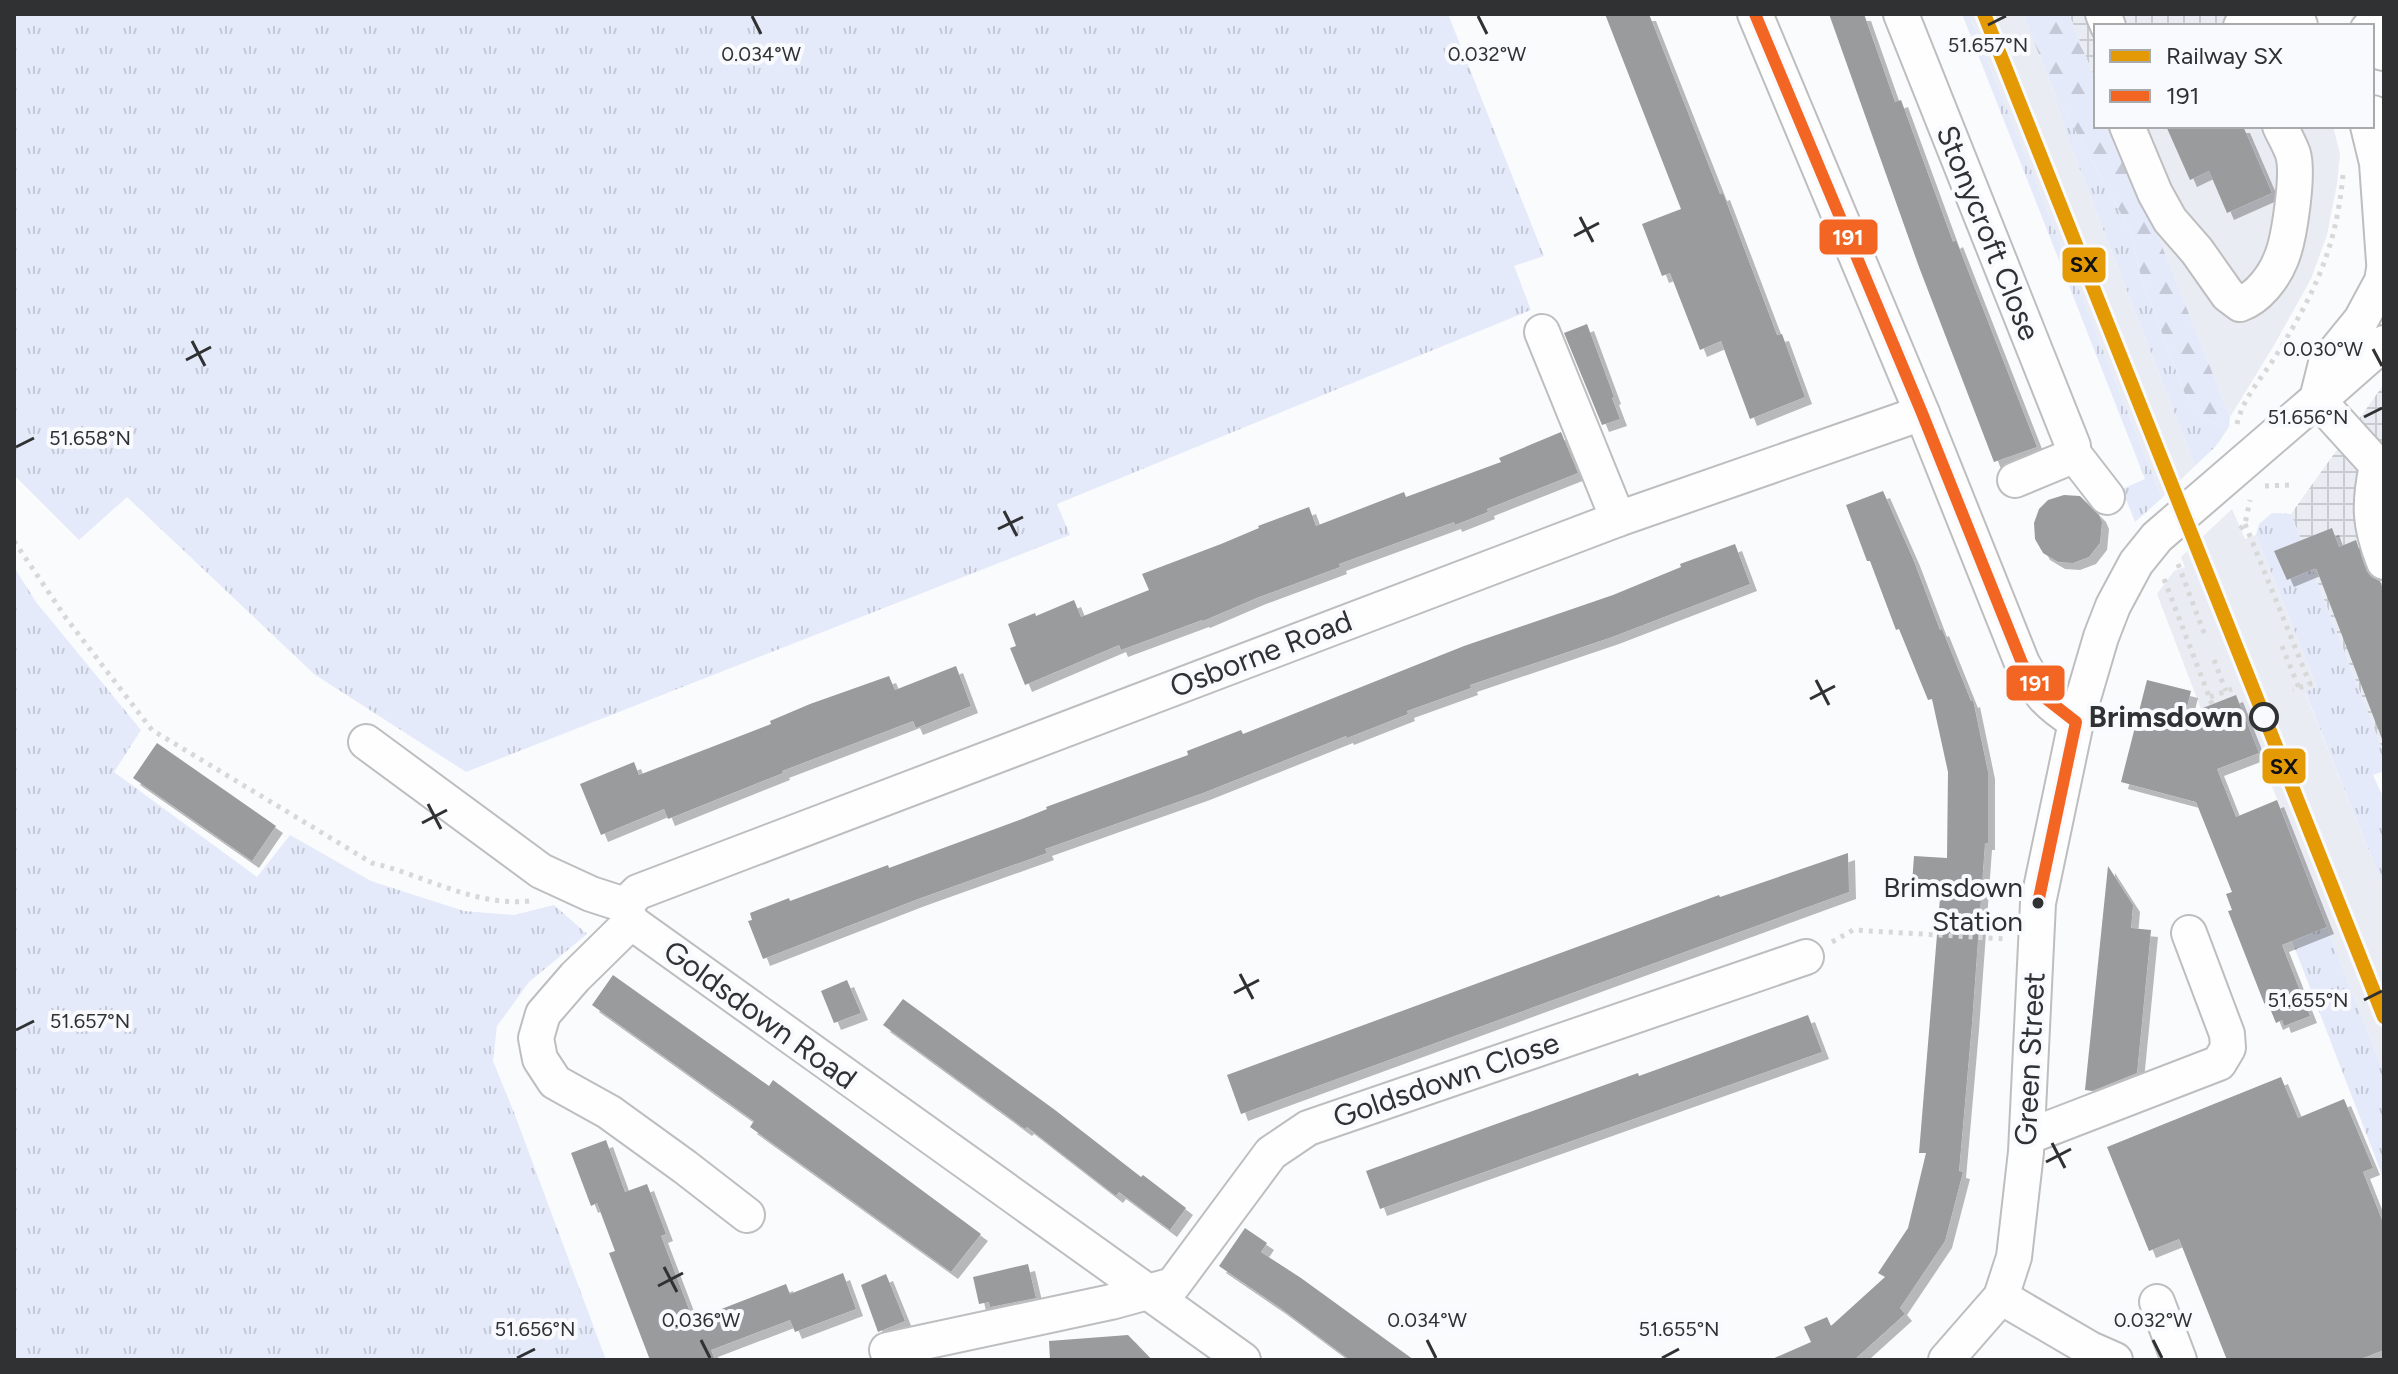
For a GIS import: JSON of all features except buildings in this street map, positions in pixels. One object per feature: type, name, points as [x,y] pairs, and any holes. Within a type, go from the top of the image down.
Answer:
[{"type":"street","points":[[1755,14],[1922,413],[2022,663],[2037,690],[2051,706],[2076,722]]},
{"type":"street","name":"Stonycroft Close","points":[[1901,14],[2073,446],[2073,453],[2107,497]]},
{"type":"street","points":[[2244,24],[2262,14]]},
{"type":"street","points":[[2128,128],[2170,220],[2228,295],[2240,304],[2249,301],[2270,280],[2282,258],[2296,183],[2293,155],[2281,128]]},
{"type":"street","points":[[2153,128],[2147,148],[2163,183],[2215,255],[2236,271],[2257,267],[2269,255],[2289,220]]},
{"type":"street","points":[[2368,128],[2377,163],[2384,262]]},
{"type":"street","points":[[2384,269],[2382,281],[2361,320],[2326,363],[2317,399],[2380,467],[2371,496],[2373,534],[2384,562]]},
{"type":"street","points":[[1542,332],[1618,519]]},
{"type":"street","name":"Green Street","points":[[1946,1360],[2001,1297],[2014,1257],[2027,1137],[2038,903],[2076,722],[2105,627],[2124,581],[2157,537],[2183,513],[2384,343]]},
{"type":"street","name":"Osborne Road","points":[[628,914],[638,892],[1618,519],[1922,413]]},
{"type":"street","points":[[2015,480],[2068,458],[2073,453]]},
{"type":"street","points":[[366,742],[541,871],[628,914]]},
{"type":"street","name":"Goldsdown Road","points":[[747,1215],[609,1112],[555,1082],[540,1059],[536,1038],[543,1014],[628,914],[1243,1360]]},
{"type":"street","points":[[2027,1137],[2219,1063],[2228,1048],[2227,1034],[2189,933]]},
{"type":"street","name":"Goldsdown Close","points":[[887,1350],[1148,1294],[1173,1285],[1271,1153],[1308,1128],[1806,957]]},
{"type":"street","points":[[2001,1297],[2095,1356]]},
{"type":"street","points":[[2157,1302],[2179,1360]]},
{"type":"path","points":[[2282,646],[2296,689],[2310,684],[2242,526],[2252,487],[2290,485]]},
{"type":"path","points":[[14,541],[66,618],[152,730],[372,863],[402,870],[479,898],[535,901]]},
{"type":"path","points":[[2175,557],[2206,638]]},
{"type":"path","points":[[2162,574],[2211,701],[2229,690],[2214,660]]},
{"type":"path","points":[[1806,957],[1853,930],[2035,941]]},
{"type":"shaded area","points":[[1969,14],[2023,14],[2054,92],[2066,134],[2195,466],[2162,498]]},
{"type":"shaded area","points":[[2069,14],[2263,14],[2269,24],[2094,24],[2094,77]]},
{"type":"shaded area","points":[[2125,128],[2334,128],[2340,154],[2327,235],[2311,279],[2230,417],[2116,132]]},
{"type":"shaded area","points":[[2384,384],[2384,754],[2291,514]]},
{"type":"shaded area","points":[[2232,509],[2245,539],[2256,535],[2317,687],[2305,693],[2384,888],[2384,1073],[2259,753],[2232,763],[2209,706],[2201,709],[2157,594],[2174,571],[2185,567],[2181,557]]},
{"type":"green space","points":[[14,14],[1448,14],[1544,256],[1514,266],[1531,310],[1057,504],[1070,535],[466,772],[314,674],[127,497],[79,540],[14,475]]},
{"type":"green space","points":[[1962,14],[1969,14],[2162,498],[2135,522],[2122,489],[2145,479]]},
{"type":"green space","points":[[2023,14],[2069,14],[2094,77],[2094,128],[2115,128],[2230,417],[2229,427],[2211,422],[2186,397],[2141,277],[2131,232],[2054,92]]},
{"type":"green space","points":[[2054,92],[2131,232],[2141,277],[2186,397],[2211,422],[2229,427],[2216,446],[2195,466],[2066,134]]},
{"type":"green space","points":[[2272,513],[2291,514],[2384,754],[2384,771],[2373,775],[2384,800],[2384,888],[2305,692],[2317,687],[2256,535],[2259,524]]},
{"type":"green space","points":[[14,567],[36,602],[141,730],[114,772],[257,877],[290,835],[371,881],[464,911],[514,915],[554,905],[587,934],[529,982],[497,1026],[493,1061],[606,1360],[14,1360]]},
{"type":"green space","points":[[2327,927],[2384,1073],[2384,1180],[2292,941]]},
{"type":"rail line","name":"SX","points":[[1984,14],[2384,1017]]},
{"type":"transit line","name":"191","points":[[1755,14],[1922,413],[2022,663],[2044,697],[2076,722],[2038,903]]},
{"type":"place","name":"Brimsdown","points":[[2264,717]]},
{"type":"place","name":"Brimsdown Station","points":[[2038,903]]}]
